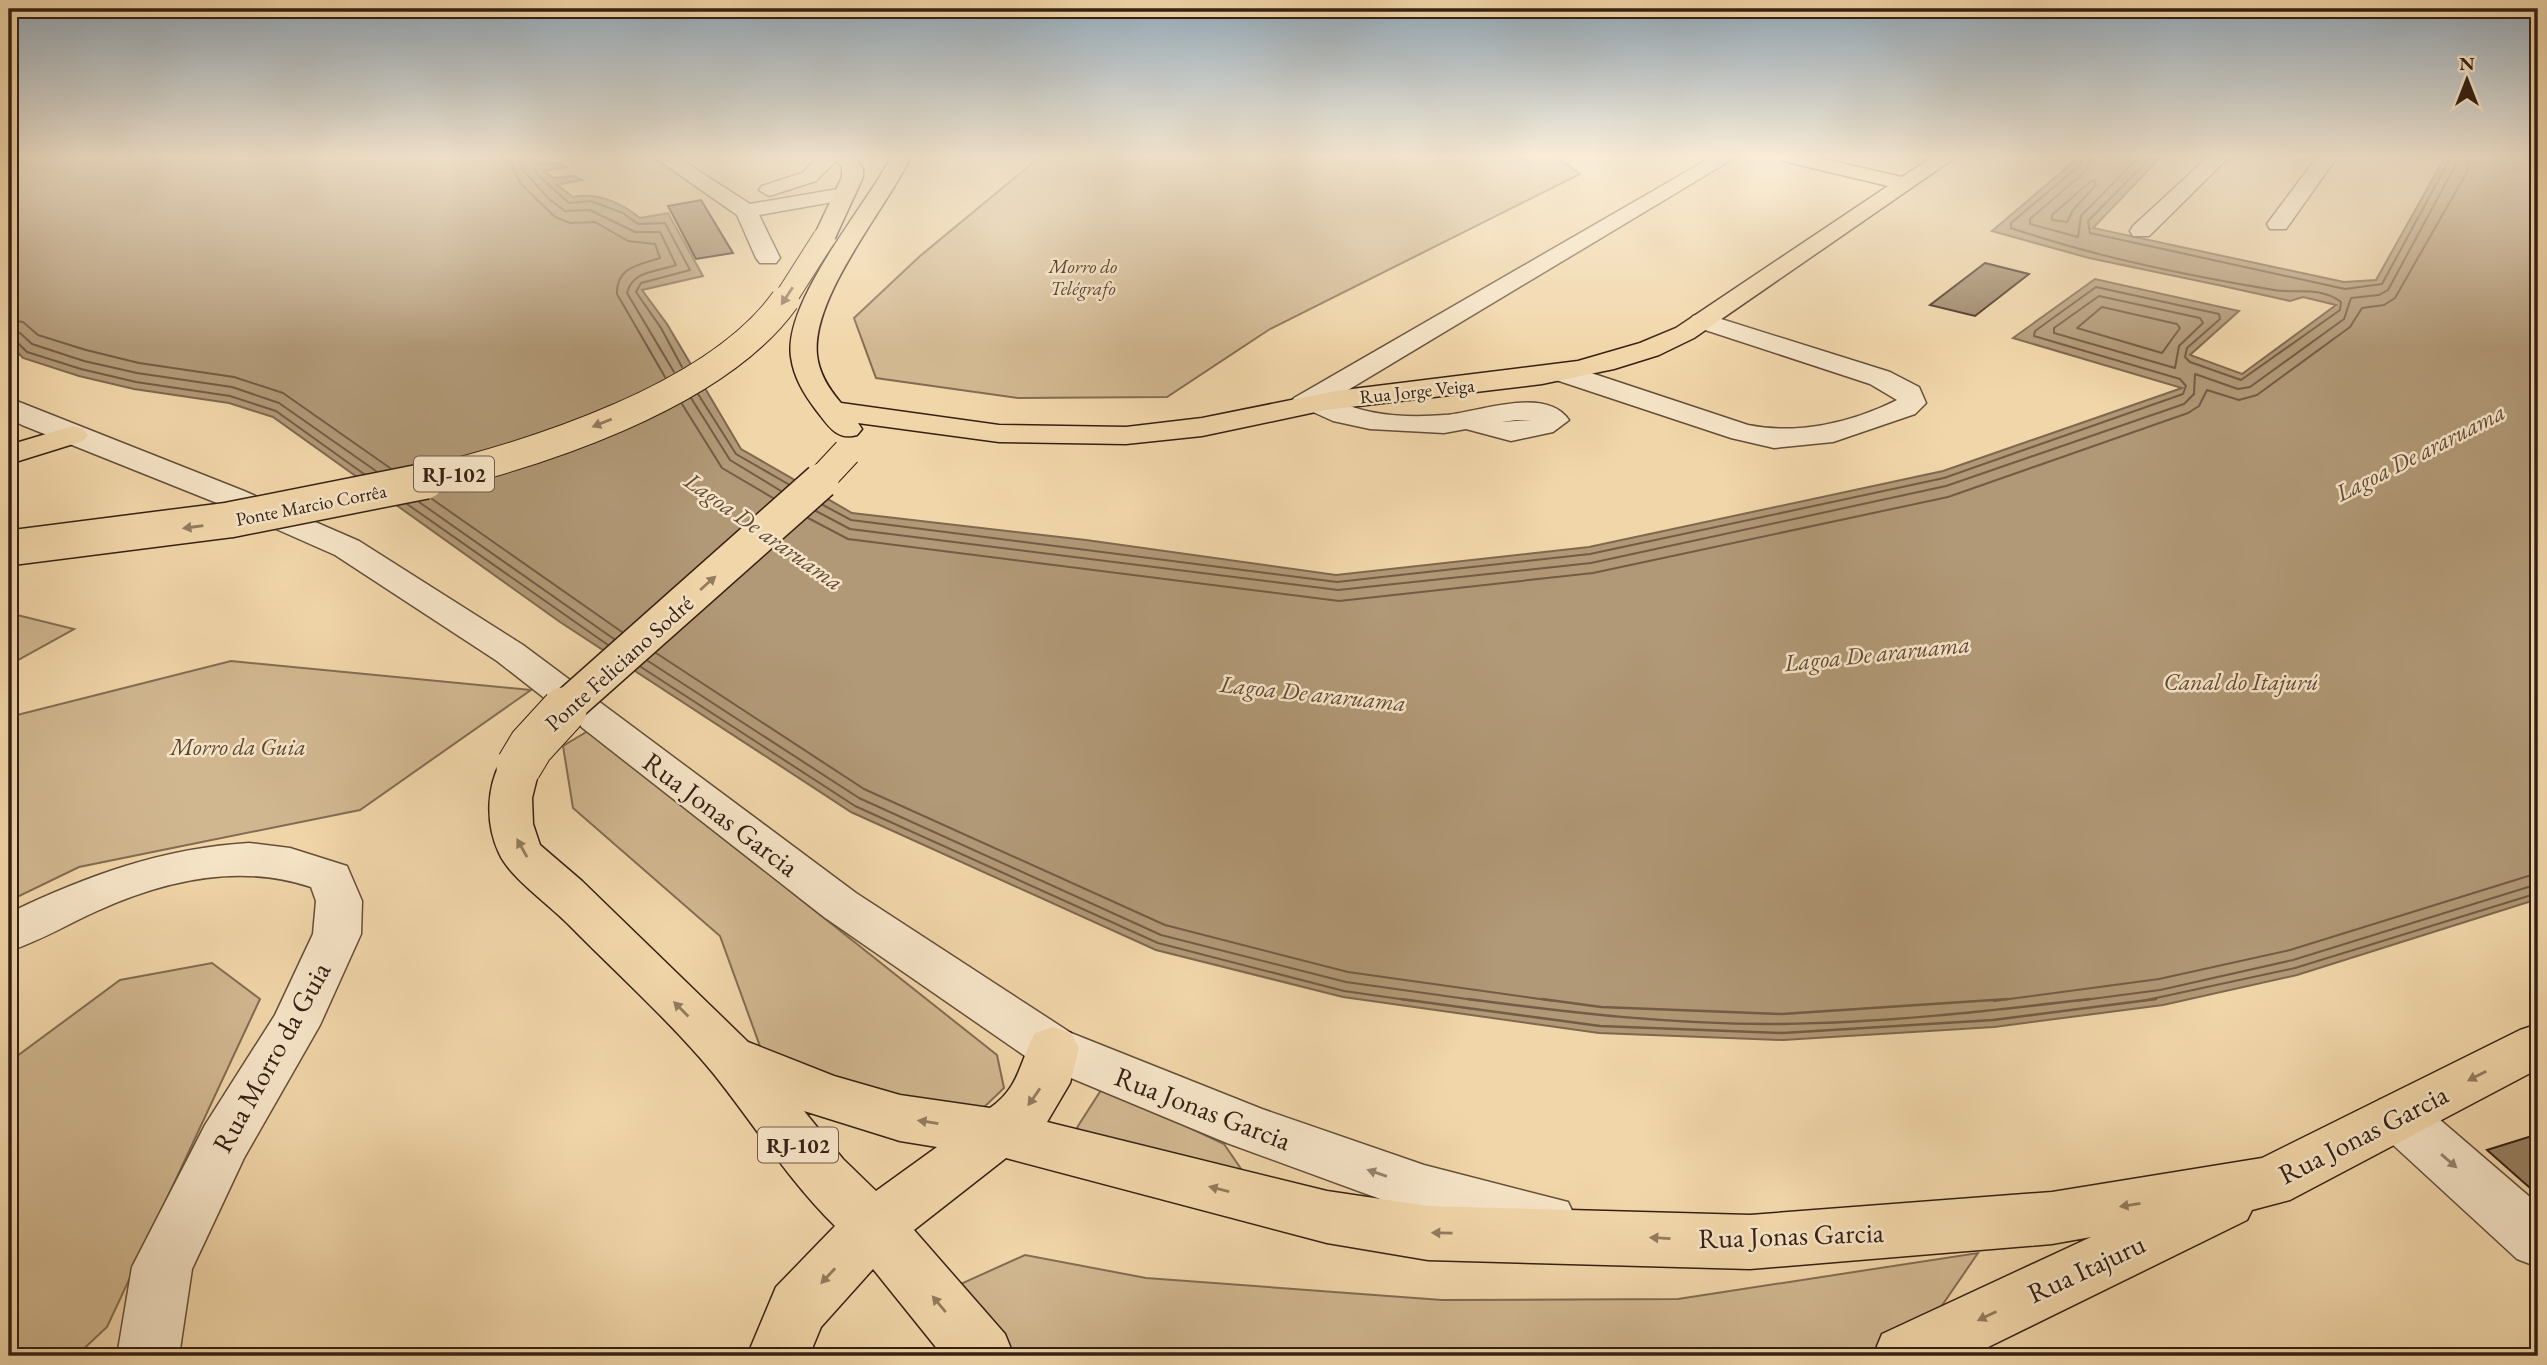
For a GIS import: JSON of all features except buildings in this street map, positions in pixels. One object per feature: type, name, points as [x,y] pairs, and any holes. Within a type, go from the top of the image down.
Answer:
[{"type":"main road","name":"Ponte Marcio Corrêa","points":[[9,548],[164,531],[265,516],[439,478],[550,444],[663,395],[719,362],[765,324],[824,238],[833,221]]},
{"type":"main road","points":[[866,221],[823,287],[805,330],[802,355],[811,383],[846,428],[850,437],[848,450],[896,436],[961,428]]},
{"type":"main road","name":"Rua Jorge Veiga","points":[[831,410],[961,428],[1063,435],[1136,435],[1203,427],[1311,403],[1563,373],[1649,352],[1702,321],[1850,221]]},
{"type":"main road","points":[[9,455],[73,435]]},
{"type":"main road","name":"Ponte Feliciano Sodré","points":[[730,1057],[566,892],[521,853],[511,824],[511,798],[519,766],[531,746],[565,708],[819,483],[848,450]]},
{"type":"main road","name":"Rua Jonas Garcia","points":[[1608,1236],[1750,1242],[1911,1230],[2052,1218],[2270,1182],[2538,1045]]},
{"type":"main road","points":[[778,1356],[798,1308],[874,1226],[995,1132],[1022,1115],[1044,1083],[1053,1048]]},
{"type":"main road","points":[[730,1057],[825,1096],[900,1118],[995,1132],[1327,1217],[1428,1233],[1608,1236]]},
{"type":"main road","name":"RJ-102","points":[[730,1057],[823,1177],[874,1226],[983,1356]]},
{"type":"main road","name":"Rua Itajuru","points":[[1903,1356],[2270,1182]]},
{"type":"street","points":[[748,221],[768,258]]},
{"type":"street","points":[[1311,403],[1619,221]]},
{"type":"street","points":[[2141,230],[2151,221]]},
{"type":"street","points":[[2278,224],[2280,221]]},
{"type":"street","points":[[1563,373],[1741,432],[1787,440],[1849,429],[1905,408],[1912,402],[1909,393],[1880,378],[1702,321]]},
{"type":"street","points":[[1311,403],[1358,418],[1447,424],[1466,419]]},
{"type":"street","name":"Rua Jonas Garcia","points":[[9,407],[233,498],[347,548],[510,653],[840,905],[1053,1048],[1246,1127],[1424,1190],[1608,1236]]},
{"type":"street","name":"Rua Morro da Guia","points":[[9,933],[104,890],[176,866],[225,859],[273,859],[305,865],[331,877],[339,901],[337,934],[295,1025],[224,1142],[162,1267],[148,1356]]},
{"type":"street","points":[[2398,1116],[2538,1240]]},
{"type":"green space","name":"Morro do Telégrafo","points":[[963,221],[1487,221],[1270,329],[1167,397],[1018,398],[876,378],[854,318],[920,256]]},
{"type":"green space","points":[[9,613],[74,629],[9,665]]},
{"type":"green space","name":"Morro da Guia","points":[[231,661],[531,690],[360,810],[79,867],[9,901],[9,717]]},
{"type":"green space","points":[[588,731],[997,1055],[1004,1088],[976,1115],[769,1071],[720,936],[573,808],[563,746]]},
{"type":"green space","points":[[212,963],[260,999],[107,1327],[76,1356],[9,1356],[9,1062],[120,980]]},
{"type":"green space","points":[[1103,1087],[1224,1144],[1246,1176],[1061,1164],[1078,1126]]},
{"type":"green space","points":[[1978,1253],[1919,1339],[1876,1356],[999,1356],[945,1291],[1025,1255],[1146,1278],[1442,1300],[1678,1299]]},
{"type":"water","name":"Canal do Itajurú","points":[[9,221],[672,221],[703,276],[642,290],[667,324],[741,449],[852,513],[1086,540],[1336,575],[1589,547],[1943,471],[2182,388],[2013,338],[2095,279],[2239,311],[2190,355],[2242,374],[2336,305],[2303,297],[2290,301],[2089,258],[1992,231],[2004,221],[2100,221],[2093,228],[2344,282],[2376,280],[2409,221],[2538,221],[2538,899],[2297,975],[2163,1005],[1994,1027],[1783,1040],[1599,1033],[1343,997],[1156,950],[851,812],[560,622],[273,417],[229,403],[134,389],[79,376],[23,358],[9,343]]},
{"type":"water label","name":"Lagoa De araruama","points":[[2420,452]]},
{"type":"water label","name":"Lagoa De araruama","points":[[764,531]]},
{"type":"water label","name":"Lagoa De araruama","points":[[1877,653]]},
{"type":"water label","name":"Lagoa De araruama","points":[[1313,693]]}]
